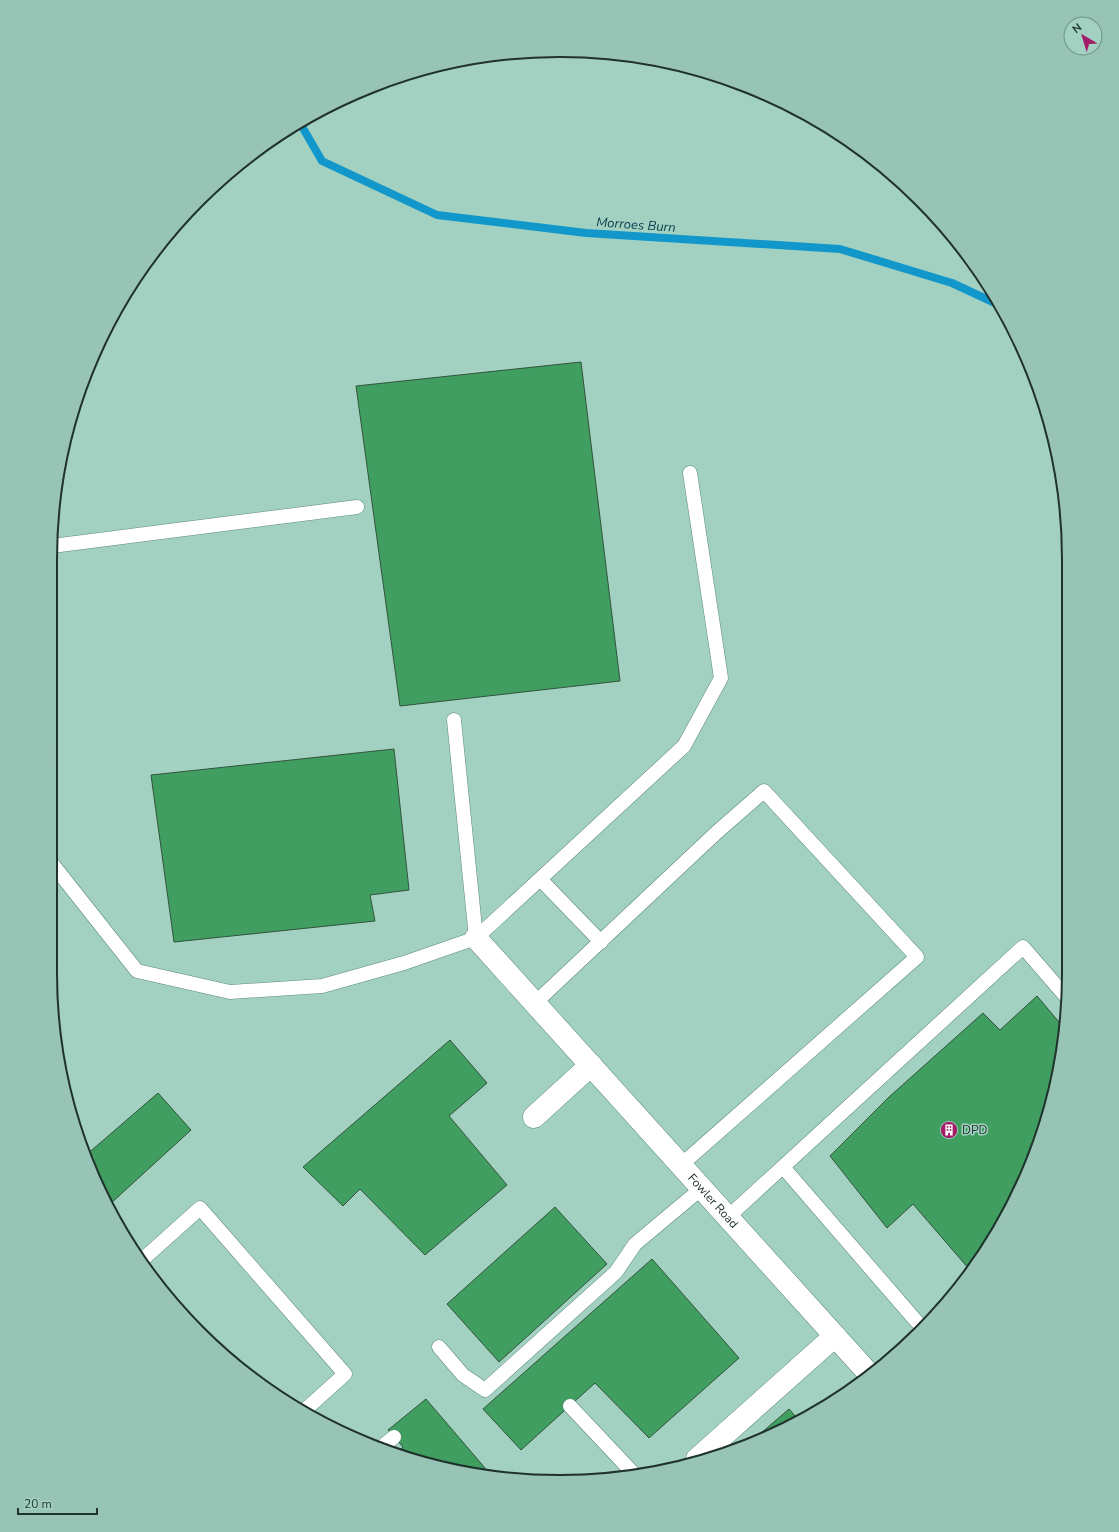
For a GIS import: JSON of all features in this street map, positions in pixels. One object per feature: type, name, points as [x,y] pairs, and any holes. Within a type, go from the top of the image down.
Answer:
[{"type":"street","name":"Fowler Road","points":[[476,938],[866,1370]]},
{"type":"street","points":[[534,1117],[591,1065]]},
{"type":"street","points":[[701,1454],[835,1336]]},
{"type":"lane","points":[[57,870],[137,971],[230,992],[322,986],[404,963],[476,938],[541,880],[684,746],[721,678],[690,473]]},
{"type":"lane","points":[[57,545],[357,507]]},
{"type":"lane","points":[[454,720],[476,938]]},
{"type":"lane","points":[[535,1003],[717,832],[764,791],[917,956],[681,1165]]},
{"type":"lane","points":[[541,880],[601,942]]},
{"type":"lane","points":[[728,1217],[1023,947],[1061,991]]},
{"type":"lane","points":[[783,1168],[917,1322]]},
{"type":"lane","points":[[439,1347],[463,1375],[485,1390],[616,1272],[635,1244],[702,1188]]},
{"type":"lane","points":[[146,1257],[200,1208],[345,1374],[308,1408]]},
{"type":"lane","points":[[570,1406],[630,1470]]},
{"type":"lane","points":[[386,1444],[394,1437]]},
{"type":"building","points":[[581,362],[620,681],[400,706],[356,386]]},
{"type":"building","points":[[394,749],[409,890],[370,895],[375,921],[174,942],[151,775]]},
{"type":"building","name":"DPD","points":[[1037,996],[1059,1023],[1058,1038],[1045,1103],[1024,1165],[995,1224],[967,1266],[913,1204],[887,1228],[830,1156],[889,1097],[983,1013],[1000,1030]]},
{"type":"building","points":[[450,1040],[487,1083],[449,1116],[507,1185],[425,1255],[360,1189],[343,1206],[303,1167]]},
{"type":"building","points":[[158,1093],[191,1130],[113,1202],[90,1152]]},
{"type":"building","points":[[555,1207],[607,1264],[499,1362],[447,1304]]},
{"type":"building","points":[[652,1259],[739,1358],[649,1438],[595,1383],[521,1450],[483,1409]]},
{"type":"building","points":[[426,1399],[485,1468],[484,1469],[429,1458],[401,1449],[403,1447],[388,1430]]},
{"type":"building","points":[[789,1409],[795,1416],[782,1423],[762,1432]]},
{"type":"waterway","name":"Morroes Burn","points":[[303,127],[322,161],[437,215],[586,233],[840,249],[952,283],[990,301]]},
{"type":"place","name":"DPD","points":[[949,1130]]}]
